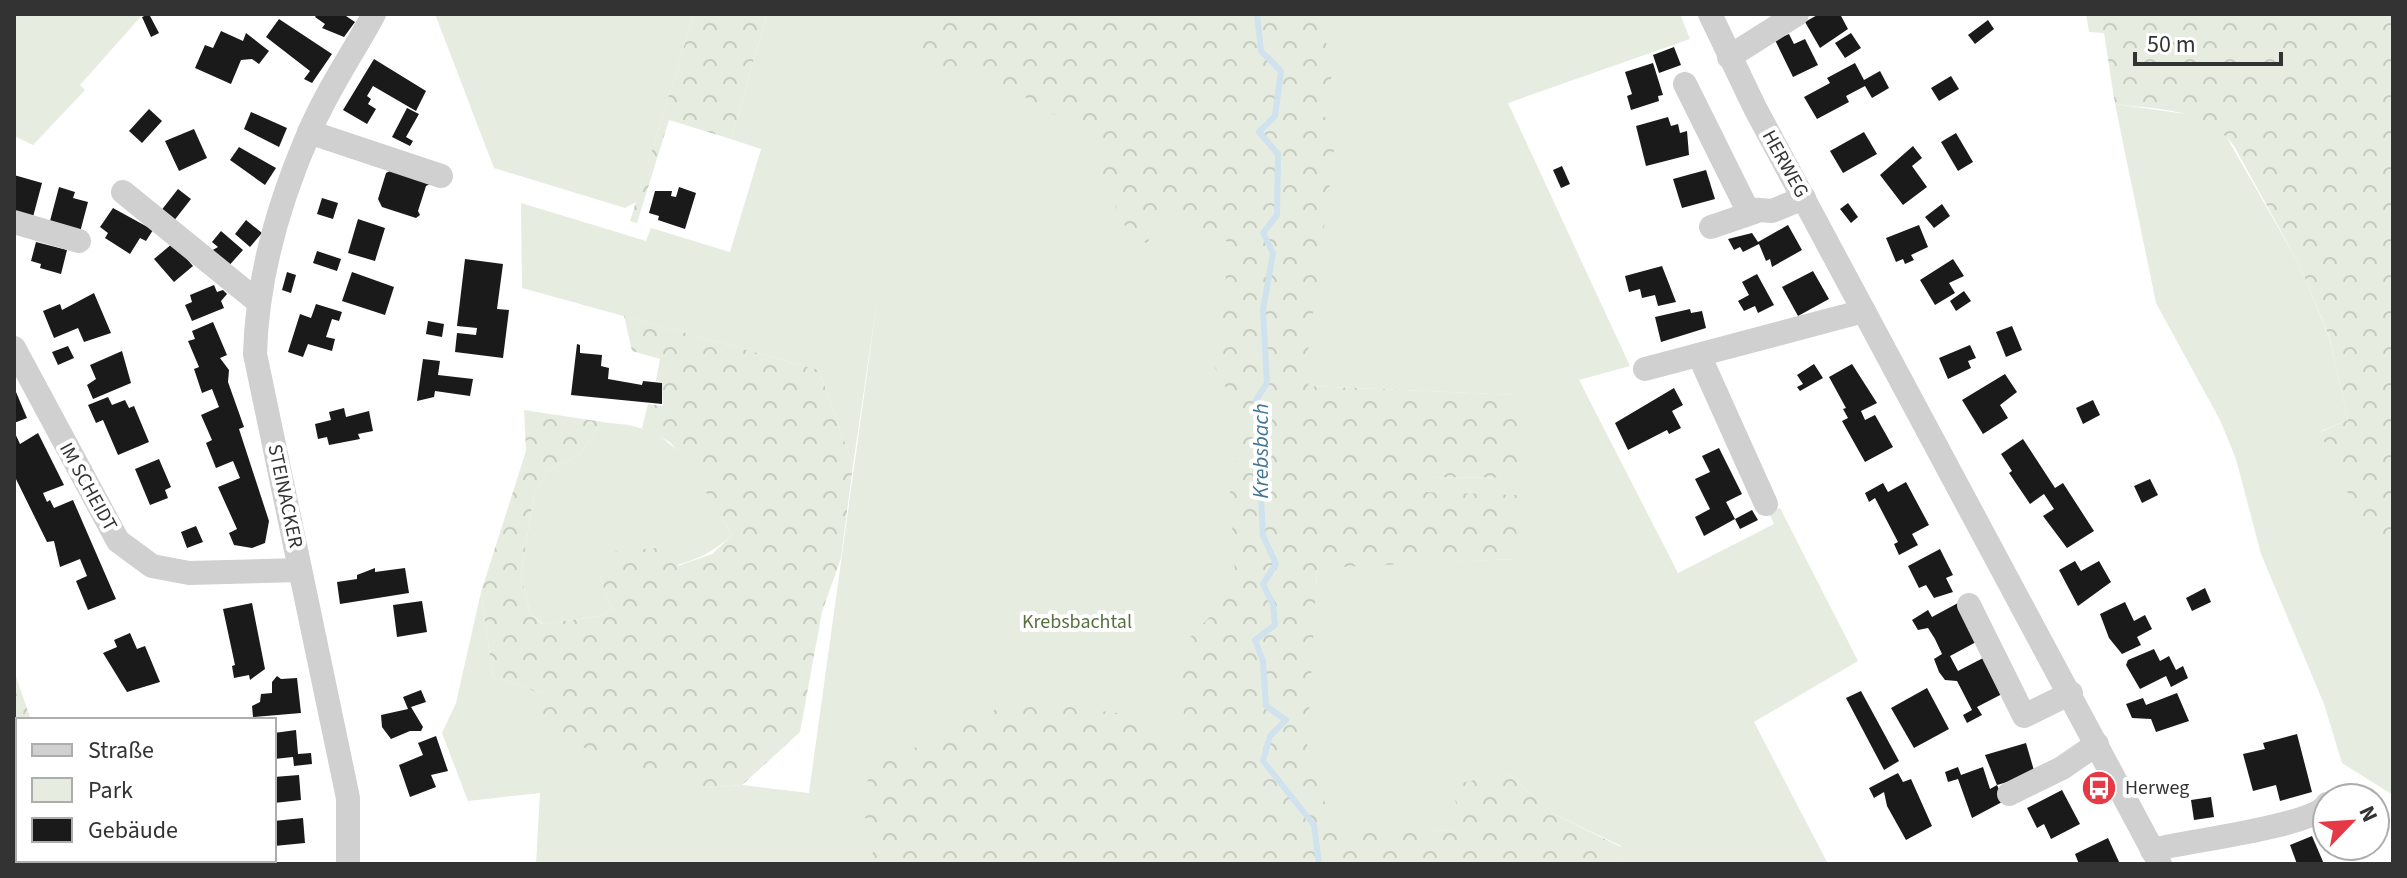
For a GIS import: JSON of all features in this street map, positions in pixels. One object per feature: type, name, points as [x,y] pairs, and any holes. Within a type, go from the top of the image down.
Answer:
[{"type":"street","name":"STEINACKER","points":[[348,864],[348,798],[255,354],[257,301],[271,241],[309,132],[374,14]]},
{"type":"street","name":"HERWEG","points":[[1710,14],[1729,57],[2156,857],[2290,824],[2311,815]]},
{"type":"street","points":[[1729,57],[1797,14]]},
{"type":"street","points":[[1685,84],[1747,209],[1755,212]]},
{"type":"street","points":[[309,132],[441,176]]},
{"type":"street","points":[[123,192],[257,301]]},
{"type":"street","points":[[1711,227],[1755,212],[1772,211],[1804,198]]},
{"type":"street","points":[[14,222],[79,241]]},
{"type":"street","points":[[1645,369],[1864,311]]},
{"type":"street","name":"IM SCHEIDT","points":[[14,348],[118,541],[152,566],[189,573],[300,570]]},
{"type":"street","points":[[1699,355],[1766,504]]},
{"type":"street","points":[[1969,605],[2024,716],[2071,693]]},
{"type":"street","points":[[2009,794],[2062,768],[2097,744]]},
{"type":"green space","points":[[14,14],[143,14],[80,85],[85,90],[33,145],[14,136]]},
{"type":"green space","points":[[435,14],[694,14],[636,202],[625,208],[494,168]]},
{"type":"green space","points":[[694,14],[767,14],[731,139],[669,120],[637,223],[630,221]]},
{"type":"green space","name":"Krebsbachtal","points":[[767,14],[1680,14],[1690,39],[1508,103],[1630,366],[1579,380],[1678,573],[1774,524],[1769,513],[1780,508],[1858,661],[1754,722],[1828,864],[1616,864],[1621,846],[1554,814],[1506,773],[1463,830],[1337,833],[1336,864],[536,864],[540,793],[468,801],[442,733],[456,703],[481,592],[493,677],[543,694],[704,788],[742,785],[809,793],[878,294],[853,465],[819,370],[522,288],[521,203],[646,241],[651,228],[730,252],[761,149],[731,139]],"holes":[[[1306,378],[1309,386],[1518,395],[1517,478],[1421,477],[1421,492],[1516,559],[1317,567],[1316,589]]]},
{"type":"green space","points":[[910,14],[1321,14],[1332,75],[1321,114],[1337,127],[1305,374],[1309,386],[1519,395],[1517,478],[1421,477],[1422,492],[1517,495],[1516,559],[1317,568],[1307,750],[1335,832],[1462,830],[1452,785],[1506,773],[1554,814],[1621,847],[1616,864],[873,864],[872,820],[856,815],[872,768],[1016,700],[1132,715],[1185,747],[1181,647],[1236,589],[1230,491],[1247,415],[1239,412],[1213,364],[1231,243],[1147,209],[1149,244],[1130,236],[1096,167],[1099,142],[997,80],[939,73],[917,44],[921,21]]},
{"type":"green space","points":[[2086,14],[2393,14],[2393,533],[2370,541],[2320,432],[2348,420],[2329,336],[2299,264],[2234,146],[2223,133],[2196,117],[2115,104],[2104,33],[2089,32]]},
{"type":"green space","points":[[2115,104],[2200,116],[2222,129],[2299,264],[2329,337],[2348,420],[2321,431],[2371,540],[2393,533],[2393,795],[2391,782],[2372,782],[2342,763],[2324,704],[2261,554],[2236,459],[2220,420],[2156,303]]},
{"type":"green space","points":[[624,316],[819,370],[853,465],[841,558],[822,612],[800,732],[742,785],[704,788],[543,734],[543,694],[493,677],[481,592],[526,451],[524,410],[603,422],[578,456],[546,472],[534,494],[521,575],[530,613],[542,624],[601,616],[612,610],[600,577],[611,552],[667,547],[678,566],[712,554],[732,535],[697,477],[670,442],[642,428],[648,404],[663,406],[662,383],[656,380],[660,359],[632,351]]},
{"type":"green space","points":[[603,422],[640,428],[671,445],[695,472],[732,535],[702,556],[686,562],[600,577],[612,610],[601,616],[543,624],[530,613],[521,575],[534,494],[546,472],[578,456]]},
{"type":"green space","points":[[14,671],[30,718],[16,718],[16,862],[214,864],[14,864]]},
{"type":"building","points":[[149,14],[159,33],[151,37],[142,17]]},
{"type":"building","points":[[317,14],[343,14],[355,22],[344,37],[322,28],[325,24],[315,17]]},
{"type":"building","points":[[1819,14],[1840,14],[1848,29],[1820,48],[1805,22]]},
{"type":"building","points":[[279,19],[332,54],[312,83],[304,79],[310,71],[266,37]]},
{"type":"building","points":[[1988,20],[1994,29],[1975,44],[1968,35]]},
{"type":"building","points":[[221,31],[243,41],[246,33],[269,51],[259,64],[252,59],[241,60],[231,84],[195,68],[205,45],[213,48]]},
{"type":"building","points":[[1851,33],[1861,48],[1845,58],[1835,43]]},
{"type":"building","points":[[1789,34],[1794,44],[1805,39],[1818,65],[1793,77],[1775,40]]},
{"type":"building","points":[[1674,47],[1681,65],[1659,73],[1653,55]]},
{"type":"building","points":[[374,59],[426,91],[416,111],[373,86],[367,96],[371,99],[368,104],[376,109],[367,124],[343,110]]},
{"type":"building","points":[[1653,63],[1663,95],[1658,96],[1659,101],[1631,110],[1627,96],[1632,94],[1625,72]]},
{"type":"building","points":[[1855,63],[1864,80],[1880,71],[1889,88],[1872,98],[1865,86],[1846,96],[1849,102],[1817,119],[1804,97],[1830,83],[1827,78]]},
{"type":"building","points":[[1951,76],[1959,89],[1939,101],[1931,88]]},
{"type":"building","points":[[407,108],[419,114],[406,137],[413,141],[410,146],[392,137]]},
{"type":"building","points":[[149,109],[162,121],[142,143],[129,131]]},
{"type":"building","points":[[251,112],[287,128],[279,147],[244,129]]},
{"type":"building","points":[[1668,117],[1671,126],[1678,124],[1680,133],[1687,131],[1689,155],[1646,166],[1636,126]]},
{"type":"building","points":[[194,129],[207,158],[179,171],[165,141]]},
{"type":"building","points":[[1864,132],[1877,154],[1843,173],[1830,151]]},
{"type":"building","points":[[1956,133],[1973,162],[1958,171],[1941,142]]},
{"type":"building","points":[[1913,146],[1922,158],[1912,166],[1927,187],[1903,205],[1880,175]]},
{"type":"building","points":[[239,147],[276,168],[265,185],[230,160]]},
{"type":"building","points":[[1562,166],[1570,184],[1561,188],[1553,170]]},
{"type":"building","points":[[394,169],[430,184],[426,186],[418,211],[420,215],[416,218],[382,207],[378,199],[386,173]]},
{"type":"building","points":[[1706,170],[1715,199],[1682,208],[1673,179]]},
{"type":"building","points":[[14,175],[42,183],[33,217],[14,211]]},
{"type":"building","points":[[59,187],[75,192],[73,198],[88,202],[79,236],[50,221]]},
{"type":"building","points":[[679,187],[696,193],[685,229],[658,220],[659,216],[649,213],[655,191],[672,191],[671,196],[676,197]]},
{"type":"building","points":[[178,189],[191,199],[173,222],[160,212]]},
{"type":"building","points":[[322,198],[338,203],[333,219],[317,214]]},
{"type":"building","points":[[1848,203],[1858,217],[1851,223],[1840,209]]},
{"type":"building","points":[[1942,204],[1950,216],[1934,228],[1925,217]]},
{"type":"building","points":[[113,208],[153,230],[146,241],[140,238],[130,254],[105,238],[108,233],[100,227]]},
{"type":"building","points":[[358,219],[385,228],[375,261],[348,253]]},
{"type":"building","points":[[246,220],[262,233],[250,247],[235,234]]},
{"type":"building","points":[[1788,225],[1802,250],[1772,267],[1759,244],[1743,252],[1740,247],[1734,250],[1728,239],[1752,233],[1758,242]]},
{"type":"building","points":[[1919,225],[1928,247],[1911,255],[1914,260],[1905,264],[1903,259],[1896,262],[1886,238]]},
{"type":"building","points":[[221,231],[243,250],[226,269],[211,251],[218,247],[212,242]]},
{"type":"building","points":[[36,242],[67,250],[61,274],[40,268],[41,264],[31,261]]},
{"type":"building","points":[[173,243],[193,266],[174,282],[154,259]]},
{"type":"building","points":[[317,251],[341,259],[337,271],[313,263]]},
{"type":"building","points":[[465,259],[503,264],[497,309],[509,310],[503,358],[455,352],[457,333],[476,335],[477,328],[457,326]]},
{"type":"building","points":[[1953,259],[1964,276],[1949,283],[1955,293],[1935,305],[1920,280]]},
{"type":"building","points":[[1662,266],[1676,302],[1658,306],[1655,295],[1642,298],[1640,289],[1629,292],[1625,276]]},
{"type":"building","points":[[1813,271],[1829,299],[1798,316],[1782,287]]},
{"type":"building","points":[[287,272],[296,275],[291,293],[282,290]]},
{"type":"building","points":[[352,272],[394,287],[385,315],[342,301]]},
{"type":"building","points":[[1757,274],[1774,305],[1758,313],[1755,306],[1744,311],[1738,301],[1749,295],[1742,282]]},
{"type":"building","points":[[214,285],[217,292],[223,290],[227,294],[221,301],[224,308],[192,321],[185,305],[192,302],[190,295]]},
{"type":"building","points":[[1964,291],[1971,301],[1956,311],[1950,301]]},
{"type":"building","points":[[94,293],[111,333],[84,342],[78,328],[54,338],[43,311],[60,304],[62,310]]},
{"type":"building","points":[[316,304],[342,312],[339,321],[332,319],[326,337],[335,339],[332,351],[308,344],[303,357],[288,352],[300,314],[311,318]]},
{"type":"building","points":[[1690,309],[1691,313],[1702,311],[1706,328],[1661,342],[1655,317]]},
{"type":"building","points":[[428,321],[444,324],[442,337],[426,334]]},
{"type":"building","points":[[213,322],[227,355],[220,358],[229,370],[228,382],[244,427],[239,429],[269,521],[265,543],[252,548],[234,545],[229,533],[237,529],[218,487],[240,478],[233,461],[216,468],[206,443],[212,440],[201,415],[219,407],[212,389],[202,393],[194,369],[199,367],[188,341],[195,339],[192,331]]},
{"type":"building","points":[[2012,326],[2022,350],[2006,357],[1996,332]]},
{"type":"building","points":[[577,344],[580,345],[580,353],[602,355],[601,366],[609,368],[608,379],[642,385],[643,381],[662,383],[662,404],[571,395]]},
{"type":"building","points":[[1970,345],[1976,358],[1968,361],[1971,368],[1948,379],[1939,358]]},
{"type":"building","points":[[68,346],[74,358],[58,365],[52,352]]},
{"type":"building","points":[[122,351],[131,383],[93,399],[87,385],[96,379],[90,365]]},
{"type":"building","points":[[423,359],[440,361],[438,375],[473,379],[470,396],[435,391],[434,397],[417,401]]},
{"type":"building","points":[[1814,364],[1823,378],[1800,391],[1797,387],[1803,384],[1797,375]]},
{"type":"building","points":[[1852,364],[1877,403],[1861,411],[1865,420],[1875,415],[1893,447],[1865,462],[1842,421],[1848,418],[1843,409],[1846,408],[1829,377]]},
{"type":"building","points":[[2005,374],[2017,392],[2000,405],[2008,418],[1983,434],[1962,400]]},
{"type":"building","points":[[1674,388],[1683,405],[1672,411],[1681,428],[1669,434],[1667,430],[1628,450],[1615,423]]},
{"type":"building","points":[[14,393],[27,418],[14,423]]},
{"type":"building","points":[[108,397],[112,405],[125,400],[129,408],[134,406],[149,442],[118,455],[103,420],[96,423],[88,405]]},
{"type":"building","points":[[2093,400],[2100,415],[2083,424],[2076,408]]},
{"type":"building","points":[[344,408],[346,417],[369,411],[373,431],[358,434],[360,439],[329,445],[327,437],[318,439],[315,424],[331,420],[329,412]]},
{"type":"building","points":[[14,431],[20,444],[38,433],[64,485],[43,493],[47,502],[50,500],[54,508],[73,500],[116,599],[88,610],[76,581],[87,576],[80,559],[60,567],[54,541],[47,542],[14,475]]},
{"type":"building","points":[[2023,439],[2055,488],[2063,483],[2094,531],[2067,548],[2043,516],[2054,509],[2044,494],[2030,504],[2009,473],[2012,471],[2001,454]]},
{"type":"building","points":[[1719,448],[1742,494],[1726,502],[1735,519],[1704,536],[1695,517],[1710,509],[1695,479],[1710,472],[1702,456]]},
{"type":"building","points":[[159,459],[171,487],[165,490],[168,498],[150,505],[135,469]]},
{"type":"building","points":[[2150,479],[2158,495],[2142,503],[2134,486]]},
{"type":"building","points":[[1906,482],[1929,525],[1912,534],[1918,545],[1899,555],[1894,544],[1898,542],[1875,498],[1869,502],[1865,493],[1883,483],[1888,492]]},
{"type":"building","points":[[1752,510],[1758,520],[1740,529],[1735,519]]},
{"type":"building","points":[[196,526],[203,542],[187,548],[181,532]]},
{"type":"building","points":[[1940,549],[1953,575],[1946,578],[1953,592],[1934,598],[1926,585],[1919,588],[1908,566]]},
{"type":"building","points":[[2075,561],[2081,571],[2099,561],[2111,582],[2078,606],[2059,570]]},
{"type":"building","points":[[375,568],[375,572],[405,568],[409,593],[340,604],[337,582],[357,579],[357,575]]},
{"type":"building","points":[[2205,588],[2211,602],[2192,611],[2186,598]]},
{"type":"building","points":[[422,601],[427,632],[397,637],[393,605]]},
{"type":"building","points":[[2125,602],[2134,621],[2145,615],[2152,629],[2137,637],[2141,645],[2122,654],[2109,638],[2100,614]]},
{"type":"building","points":[[252,603],[265,669],[250,680],[249,675],[234,678],[232,666],[235,665],[223,609]]},
{"type":"building","points":[[1958,603],[1978,641],[1950,656],[1958,671],[1985,657],[2004,693],[1977,707],[1982,715],[1967,723],[1963,715],[1972,710],[1957,681],[1945,680],[1939,672],[1934,659],[1942,654],[1935,639],[1928,628],[1918,630],[1912,620],[1928,610],[1932,617]]},
{"type":"building","points":[[130,633],[137,649],[145,646],[160,682],[127,692],[103,653],[117,647],[114,640]]},
{"type":"building","points":[[2154,649],[2160,661],[2169,656],[2176,670],[2183,666],[2188,678],[2171,687],[2166,676],[2140,689],[2126,665],[2128,660]]},
{"type":"building","points":[[277,676],[281,679],[297,678],[301,713],[253,717],[252,706],[260,702],[261,694],[272,693],[272,682]]},
{"type":"building","points":[[1927,688],[1949,729],[1914,748],[1891,708]]},
{"type":"building","points":[[421,690],[426,702],[411,707],[423,727],[421,731],[410,731],[391,739],[382,727],[381,715],[408,709],[403,697]]},
{"type":"building","points":[[1861,691],[1899,761],[1884,770],[1846,698]]},
{"type":"building","points":[[2177,693],[2189,721],[2156,732],[2151,719],[2132,718],[2126,704],[2143,698],[2146,705]]},
{"type":"building","points":[[296,730],[298,754],[311,753],[312,764],[294,766],[293,757],[276,759],[276,733]]},
{"type":"building","points":[[2297,734],[2311,792],[2280,801],[2276,785],[2253,791],[2243,754],[2265,749],[2263,743]]},
{"type":"building","points":[[436,736],[448,771],[431,775],[436,787],[410,797],[399,765],[423,755],[418,743]]},
{"type":"building","points":[[2026,743],[2035,774],[1997,785],[1985,755]]},
{"type":"building","points":[[1958,767],[1961,775],[1983,767],[1990,789],[1997,785],[2004,801],[1972,818],[1958,779],[1948,782],[1945,772]]},
{"type":"building","points":[[1898,773],[1903,782],[1911,779],[1932,826],[1906,840],[1887,806],[1884,792],[1874,798],[1869,788]]},
{"type":"building","points":[[299,775],[301,800],[276,803],[276,777]]},
{"type":"building","points":[[2062,790],[2080,824],[2051,839],[2044,824],[2037,828],[2027,808]]},
{"type":"building","points":[[2211,797],[2214,817],[2194,820],[2191,800]]},
{"type":"building","points":[[303,818],[305,843],[276,846],[276,821]]},
{"type":"building","points":[[2311,836],[2311,862],[2324,864],[2297,864],[2290,845]]},
{"type":"building","points":[[2108,838],[2120,864],[2079,864],[2075,854]]},
{"type":"waterway","name":"Krebsbach","points":[[1257,14],[1261,51],[1281,71],[1275,116],[1259,132],[1278,154],[1277,215],[1263,233],[1273,253],[1263,310],[1267,383],[1256,400],[1263,536],[1276,564],[1263,584],[1273,605],[1275,625],[1255,640],[1263,661],[1266,706],[1286,720],[1270,736],[1263,761],[1314,825],[1319,864]]},
{"type":"place","name":"Herweg","points":[[2099,788]]}]
